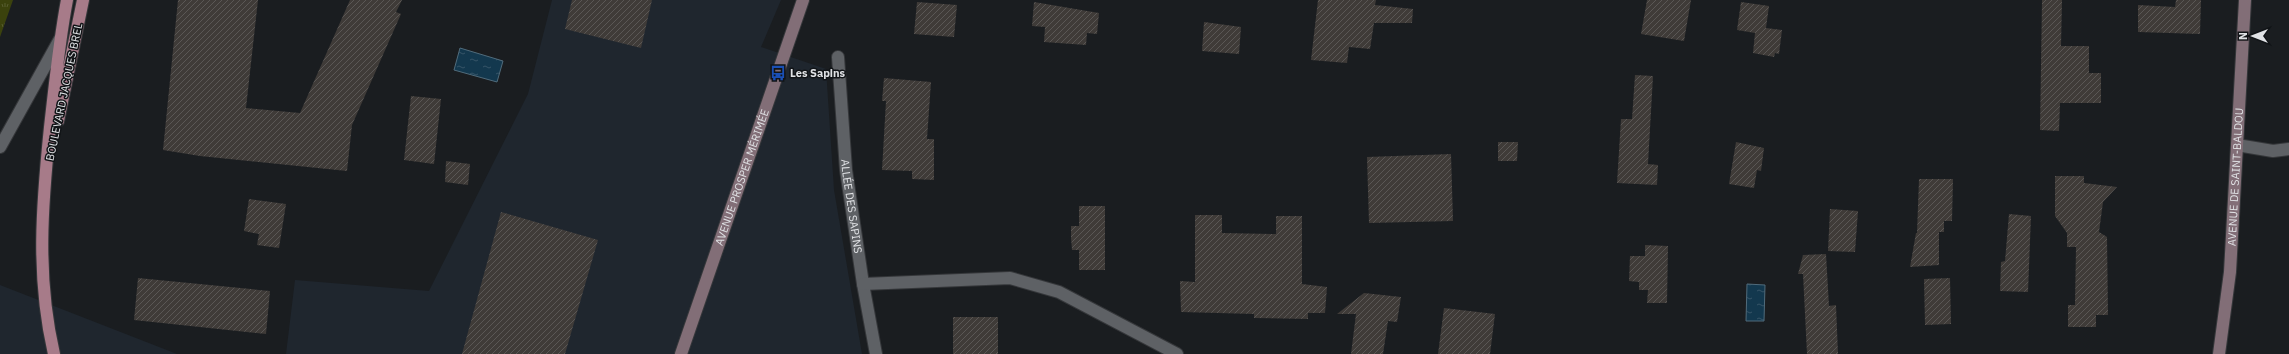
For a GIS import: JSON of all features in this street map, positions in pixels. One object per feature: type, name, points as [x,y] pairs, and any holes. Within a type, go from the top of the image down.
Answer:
[{"type":"main road","name":"BOULEVARD JACQUES BREL","points":[[54,354],[49,333],[42,278],[41,238],[44,184],[60,39],[67,0]]},
{"type":"main road","name":"BOULEVARD JACQUES BREL","points":[[44,184],[83,0]]},
{"type":"main road","name":"AVENUE PROSPER MÉRIMÉE","points":[[682,354],[803,0]]},
{"type":"main road","name":"AVENUE DE SAINT-BALDOU","points":[[2219,354],[2230,272],[2245,0]]},
{"type":"street","points":[[0,147],[60,39]]},
{"type":"street","name":"ALLÉE DES SAPINS","points":[[838,57],[846,170],[863,284],[876,354]]},
{"type":"street","points":[[2237,145],[2273,151],[2289,149]]},
{"type":"street","points":[[863,284],[1010,278],[1059,292],[1177,354]]},
{"type":"shaded area","points":[[552,0],[781,0],[761,47],[826,69],[834,190],[862,354],[286,354],[295,280],[429,291],[528,94]]},
{"type":"shaded area","points":[[0,285],[177,354],[0,354]]},
{"type":"green space","points":[[0,0],[13,0],[0,37]]},
{"type":"water","points":[[460,48],[503,61],[497,82],[454,70]]},
{"type":"water","points":[[1747,284],[1765,285],[1764,321],[1746,321]]},
{"type":"building","points":[[178,0],[258,0],[246,108],[300,113],[350,0],[402,0],[396,12],[401,14],[352,125],[347,171],[200,156],[163,150]]},
{"type":"building","points":[[572,0],[652,0],[641,48],[565,29]]},
{"type":"building","points":[[1318,0],[1376,0],[1375,5],[1413,9],[1412,23],[1374,23],[1370,49],[1349,47],[1347,63],[1311,60]]},
{"type":"building","points":[[1647,0],[1691,0],[1684,41],[1641,34]]},
{"type":"building","points":[[2042,0],[2062,0],[2061,46],[2089,46],[2089,73],[2101,73],[2101,103],[2060,103],[2059,131],[2040,130]]},
{"type":"building","points":[[2176,0],[2201,0],[2200,34],[2138,32],[2138,5],[2175,7]]},
{"type":"building","points":[[917,2],[957,5],[954,37],[914,34]]},
{"type":"building","points":[[1034,2],[1099,13],[1097,34],[1087,33],[1086,45],[1044,42],[1045,27],[1032,26]]},
{"type":"building","points":[[1741,2],[1769,6],[1766,28],[1782,30],[1779,54],[1775,53],[1774,57],[1753,53],[1755,33],[1737,30]]},
{"type":"building","points":[[1204,22],[1241,27],[1239,54],[1202,51]]},
{"type":"building","points":[[1635,75],[1653,76],[1648,164],[1658,165],[1657,185],[1617,183],[1621,119],[1632,119]]},
{"type":"building","points":[[884,78],[931,82],[927,139],[934,139],[934,180],[912,179],[912,171],[882,170],[886,101],[882,101]]},
{"type":"building","points":[[411,96],[441,99],[434,164],[404,160]]},
{"type":"building","points":[[1498,142],[1518,142],[1517,161],[1498,161]]},
{"type":"building","points":[[1736,142],[1764,148],[1761,171],[1757,170],[1754,188],[1729,184]]},
{"type":"building","points":[[1451,154],[1453,221],[1369,223],[1367,157]]},
{"type":"building","points":[[446,161],[470,164],[468,185],[445,182]]},
{"type":"building","points":[[2055,176],[2084,176],[2084,183],[2117,187],[2103,202],[2099,232],[2107,237],[2108,315],[2096,315],[2096,327],[2068,327],[2068,305],[2075,305],[2076,247],[2067,247],[2067,233],[2055,216]]},
{"type":"building","points":[[1919,179],[1953,179],[1952,221],[1944,221],[1944,232],[1939,232],[1939,265],[1910,267],[1917,233]]},
{"type":"building","points":[[249,199],[286,204],[279,248],[257,245],[259,234],[244,231]]},
{"type":"building","points":[[1079,206],[1105,206],[1105,270],[1079,270],[1079,250],[1072,250],[1071,226],[1079,226]]},
{"type":"building","points":[[1830,209],[1858,211],[1855,252],[1828,251]]},
{"type":"building","points":[[501,212],[598,240],[565,354],[462,354]]},
{"type":"building","points":[[2009,214],[2031,216],[2028,292],[2000,291],[2001,262],[2005,261]]},
{"type":"building","points":[[1195,215],[1222,215],[1222,233],[1276,234],[1276,216],[1302,216],[1302,284],[1327,287],[1325,313],[1308,313],[1308,319],[1254,318],[1254,314],[1181,312],[1180,281],[1195,282]]},
{"type":"building","points":[[1645,245],[1668,246],[1667,303],[1647,303],[1648,290],[1639,290],[1639,282],[1629,281],[1630,256],[1645,256]]},
{"type":"building","points":[[1826,254],[1829,306],[1836,305],[1838,354],[1807,354],[1803,274],[1798,274],[1803,255]]},
{"type":"building","points":[[138,278],[270,291],[266,334],[134,320]]},
{"type":"building","points":[[1950,278],[1951,324],[1925,325],[1924,279]]},
{"type":"building","points":[[1364,293],[1401,297],[1397,322],[1388,321],[1383,354],[1351,354],[1356,314],[1337,314]]},
{"type":"building","points":[[1444,308],[1495,314],[1490,354],[1438,354]]},
{"type":"building","points":[[953,317],[998,317],[998,354],[953,354]]},
{"type":"place","name":"Les Sapins","points":[[778,73]]}]
